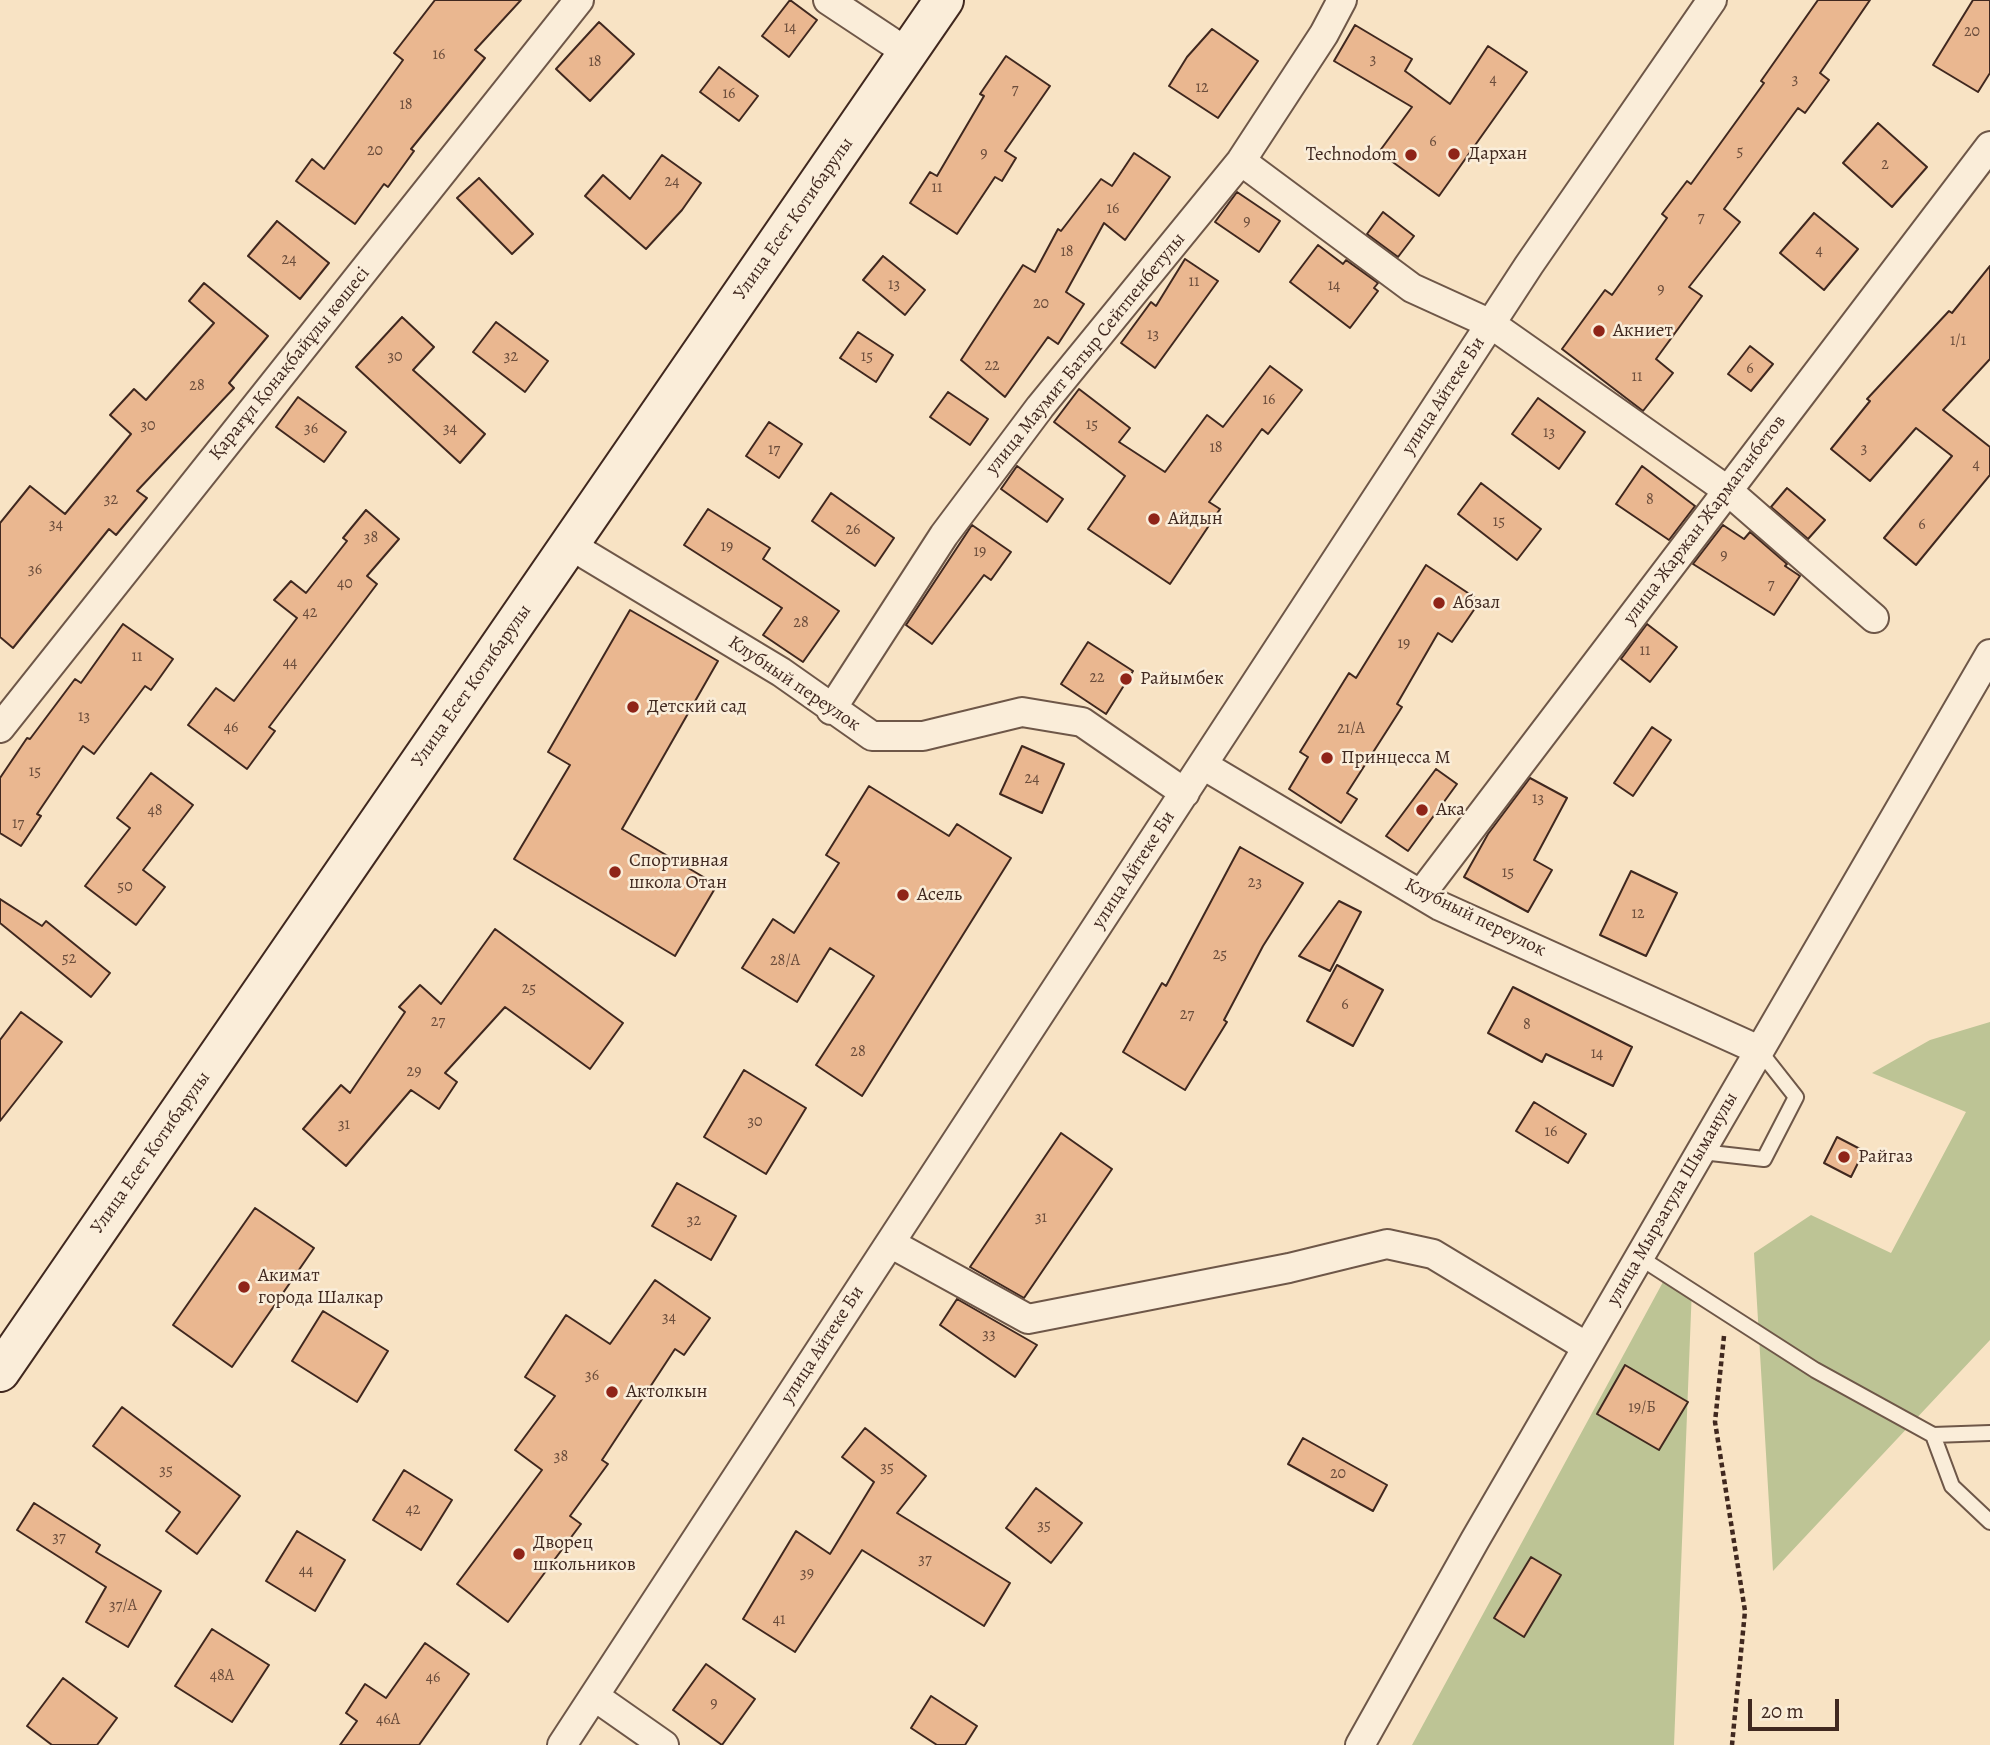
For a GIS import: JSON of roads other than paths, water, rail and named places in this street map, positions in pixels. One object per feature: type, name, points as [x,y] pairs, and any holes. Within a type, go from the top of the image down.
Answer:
[{"type":"main road","name":"Улица Есет Котибарулы","points":[[0,1372],[944,0]]},
{"type":"street","name":"Қарағұл Қонақбайұлы көшесі","points":[[0,729],[579,0]]},
{"type":"street","points":[[828,0],[908,53]]},
{"type":"street","name":"улица Маумит Батыр Сейтпенбетулы","points":[[831,710],[944,535],[1040,407],[1241,161],[1324,34],[1342,0]]},
{"type":"street","name":"улица Айтеке Би","points":[[562,1745],[1491,324],[1712,0]]},
{"type":"street","name":"улица Жаржан Жармаганбетов","points":[[1421,894],[1990,146]]},
{"type":"street","points":[[1241,161],[1412,288],[1491,324],[1727,490],[1874,618]]},
{"type":"street","name":"Клубный переулок","points":[[570,545],[781,672],[831,710],[872,736],[923,736],[1022,712],[1082,722],[1185,793]]},
{"type":"street","name":"улица Мырзагула Шыманулы","points":[[1360,1745],[1587,1347],[1990,654]]},
{"type":"street","name":"Клубный переулок","points":[[1203,765],[1440,906],[1759,1050]]},
{"type":"street","points":[[890,1242],[1028,1319],[1289,1268],[1387,1244],[1433,1254],[1587,1347]]},
{"type":"street","points":[[594,1696],[664,1745]]},
{"type":"lane","points":[[1702,1152],[1763,1159],[1796,1097],[1759,1050]]},
{"type":"lane","points":[[1639,1257],[1727,1311],[1815,1370],[1933,1435],[1990,1433]]},
{"type":"lane","points":[[1933,1435],[1952,1486],[1990,1522]]},
{"type":"place","name":"Дархан","points":[[1454,154]]},
{"type":"place","name":"Technodom","points":[[1411,155]]},
{"type":"place","name":"Акниет","points":[[1599,331]]},
{"type":"place","name":"Айдын","points":[[1154,519]]},
{"type":"place","name":"Абзал","points":[[1439,603]]},
{"type":"place","name":"Райымбек","points":[[1126,679]]},
{"type":"place","name":"Детский сад","points":[[633,707]]},
{"type":"place","name":"Принцесса М","points":[[1327,758]]},
{"type":"place","name":"Ака","points":[[1422,810]]},
{"type":"place","name":"Спортивная школа Отан","points":[[615,872]]},
{"type":"place","name":"Асель","points":[[903,895]]},
{"type":"place","name":"Райгаз","points":[[1844,1157]]},
{"type":"place","name":"Акимат города Шалкар","points":[[244,1287]]},
{"type":"place","name":"Актолкын","points":[[612,1392]]},
{"type":"place","name":"Дворец школьников","points":[[519,1554]]}]
